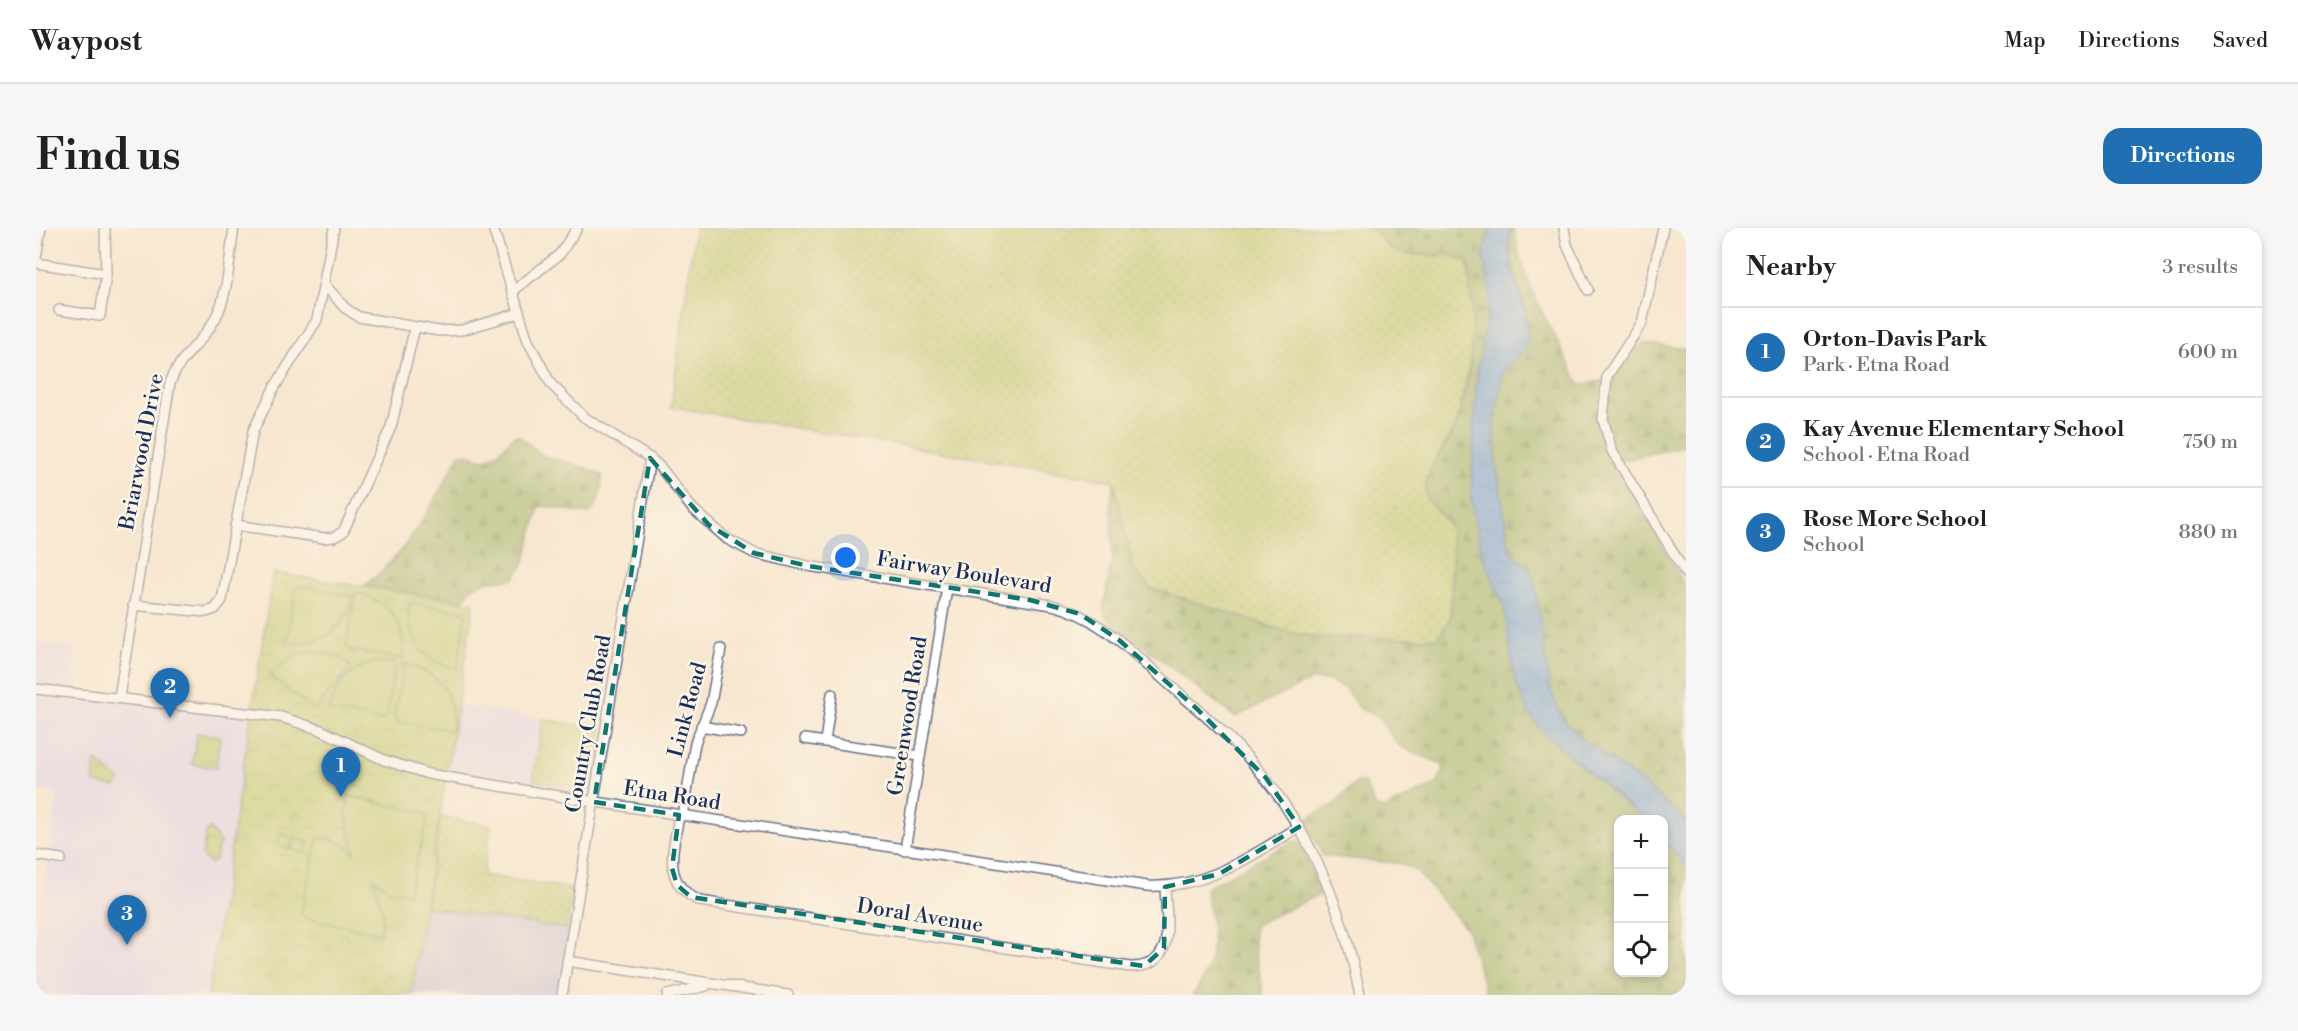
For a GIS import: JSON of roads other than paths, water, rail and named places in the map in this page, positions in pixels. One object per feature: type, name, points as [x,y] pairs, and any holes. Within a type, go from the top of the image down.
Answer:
[{"type":"street","points":[[36,258],[41,228]]},
{"type":"street","points":[[59,310],[100,316],[106,274],[105,228]]},
{"type":"street","name":"Briarwood Drive","points":[[119,697],[170,383],[185,355],[208,330],[219,310],[234,228]]},
{"type":"street","points":[[133,605],[200,612],[215,609],[224,595],[253,431],[274,388],[317,320],[326,285],[334,228]]},
{"type":"street","name":"Fairway Boulevard","points":[[493,228],[519,313],[541,368],[562,396],[584,417],[650,458],[709,525],[743,549],[771,559],[1048,604],[1080,614],[1104,628],[1240,748],[1271,786],[1299,827],[1322,869],[1341,919],[1360,995]]},
{"type":"street","points":[[513,291],[560,254],[576,228]]},
{"type":"street","points":[[1564,228],[1567,245],[1588,290]]},
{"type":"street","points":[[1663,228],[1642,323],[1637,334],[1614,363],[1605,382],[1603,420],[1612,451],[1686,573]]},
{"type":"street","points":[[36,263],[106,274]]},
{"type":"street","points":[[326,285],[351,314],[367,320],[439,331],[462,330],[519,313]]},
{"type":"street","points":[[235,525],[324,538],[334,537],[343,532],[391,427],[415,327]]},
{"type":"street","name":"Country Club Road","points":[[562,995],[650,458]]},
{"type":"street","name":"Greenwood Road","points":[[905,850],[947,588]]},
{"type":"street","name":"Link Road","points":[[681,816],[695,743],[711,703],[721,649]]},
{"type":"street","name":"Etna Road","points":[[36,689],[119,697],[289,719],[321,730],[384,760],[418,771],[681,816],[1120,883],[1165,887],[1219,874],[1299,827]]},
{"type":"street","points":[[825,741],[832,694]]},
{"type":"street","points":[[700,726],[741,733]]},
{"type":"street","points":[[805,739],[920,756]]},
{"type":"street","name":"Doral Avenue","points":[[681,816],[672,860],[674,878],[684,892],[700,901],[1130,967],[1150,963],[1164,948],[1167,934],[1165,887]]},
{"type":"street","points":[[36,855],[61,859]]},
{"type":"street","points":[[567,961],[788,995]]},
{"type":"street","points":[[668,995],[675,991],[715,984]]},
{"type":"water","points":[[1490,228],[1511,228],[1508,245],[1511,265],[1526,316],[1528,338],[1524,350],[1503,371],[1494,424],[1496,462],[1510,551],[1529,568],[1534,580],[1550,690],[1563,719],[1584,741],[1639,780],[1686,821],[1686,866],[1668,845],[1668,815],[1639,815],[1540,729],[1526,707],[1515,681],[1504,606],[1482,553],[1471,499],[1477,376],[1490,287],[1483,258]]},
{"type":"place","name":"Kay Avenue Elementary School","points":[[170,718]]},
{"type":"place","name":"Orton-Davis Park","points":[[341,797]]},
{"type":"place","name":"Rose More School","points":[[127,945]]}]
